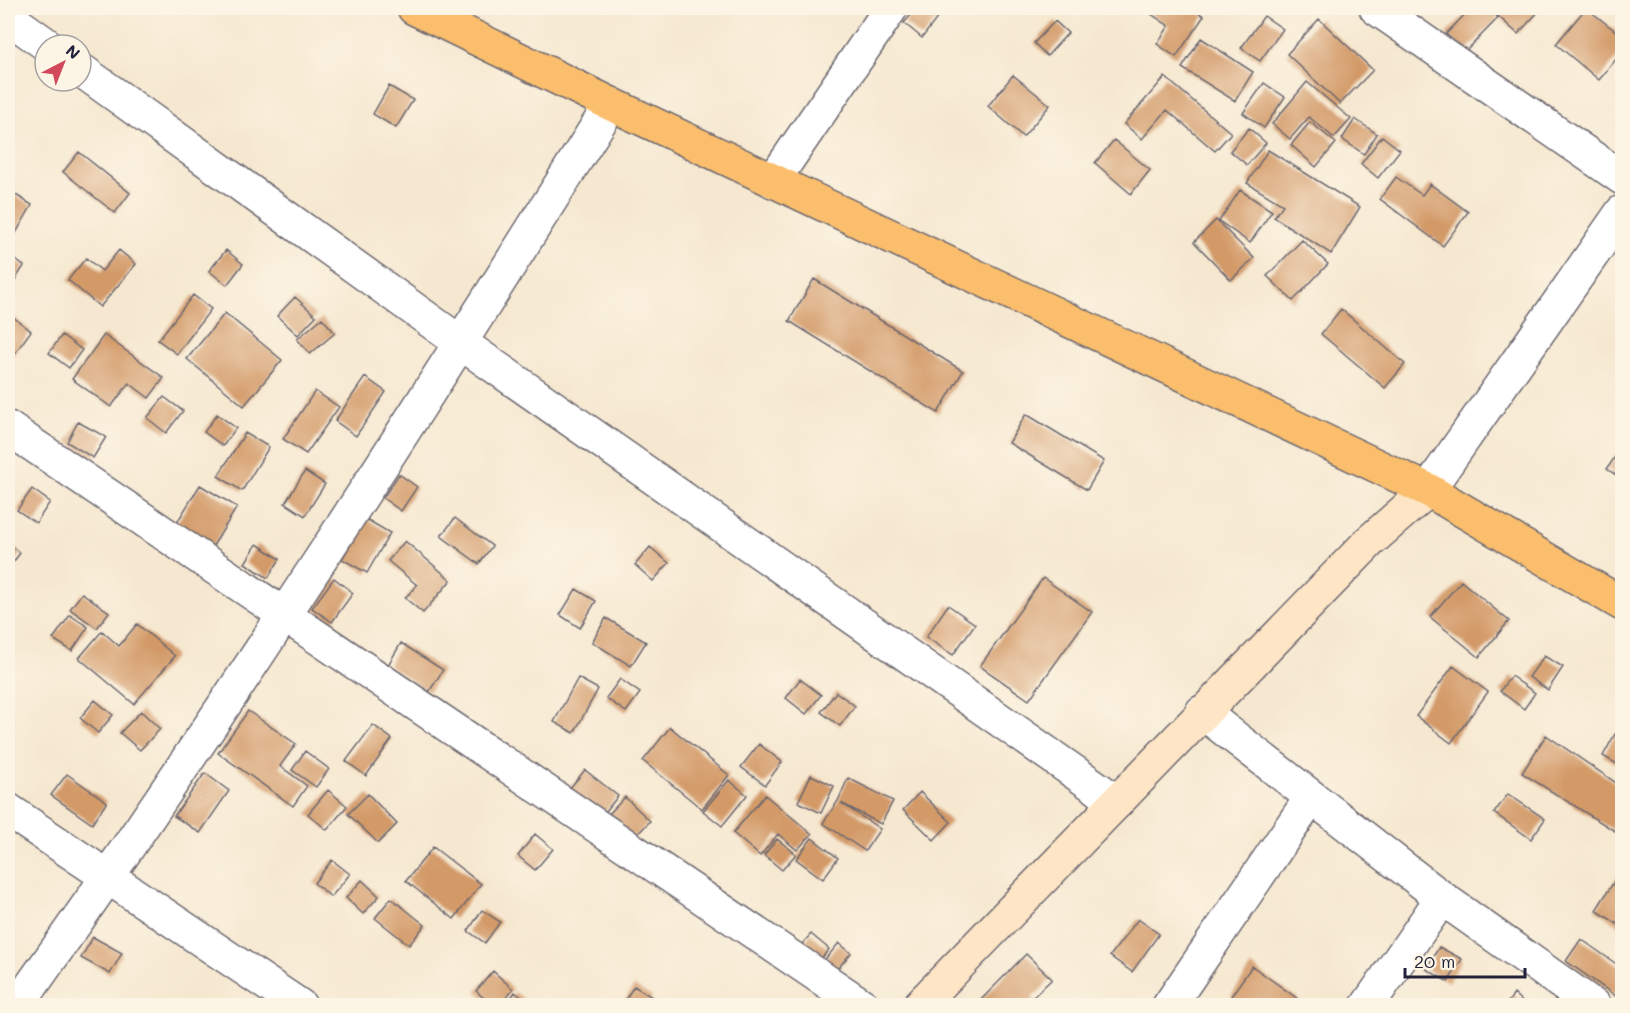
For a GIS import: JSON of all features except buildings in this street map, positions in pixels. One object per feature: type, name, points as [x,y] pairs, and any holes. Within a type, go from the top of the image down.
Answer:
[{"type":"main road","points":[[414,8],[611,104],[1428,490],[1623,604]]},
{"type":"street","points":[[773,181],[891,8]]},
{"type":"street","points":[[1376,8],[1623,178]]},
{"type":"street","points":[[8,16],[33,35]]},
{"type":"street","points":[[93,78],[461,344],[1117,802]]},
{"type":"street","points":[[17,1005],[108,878],[286,616],[461,344],[611,104]]},
{"type":"street","points":[[919,1005],[1370,541],[1428,490],[1623,212]]},
{"type":"street","points":[[8,428],[862,1005]]},
{"type":"street","points":[[1202,712],[1442,898],[1594,1005]]},
{"type":"street","points":[[1168,1005],[1311,798]]},
{"type":"street","points":[[8,810],[300,1005]]},
{"type":"street","points":[[1366,1005],[1442,898]]}]
